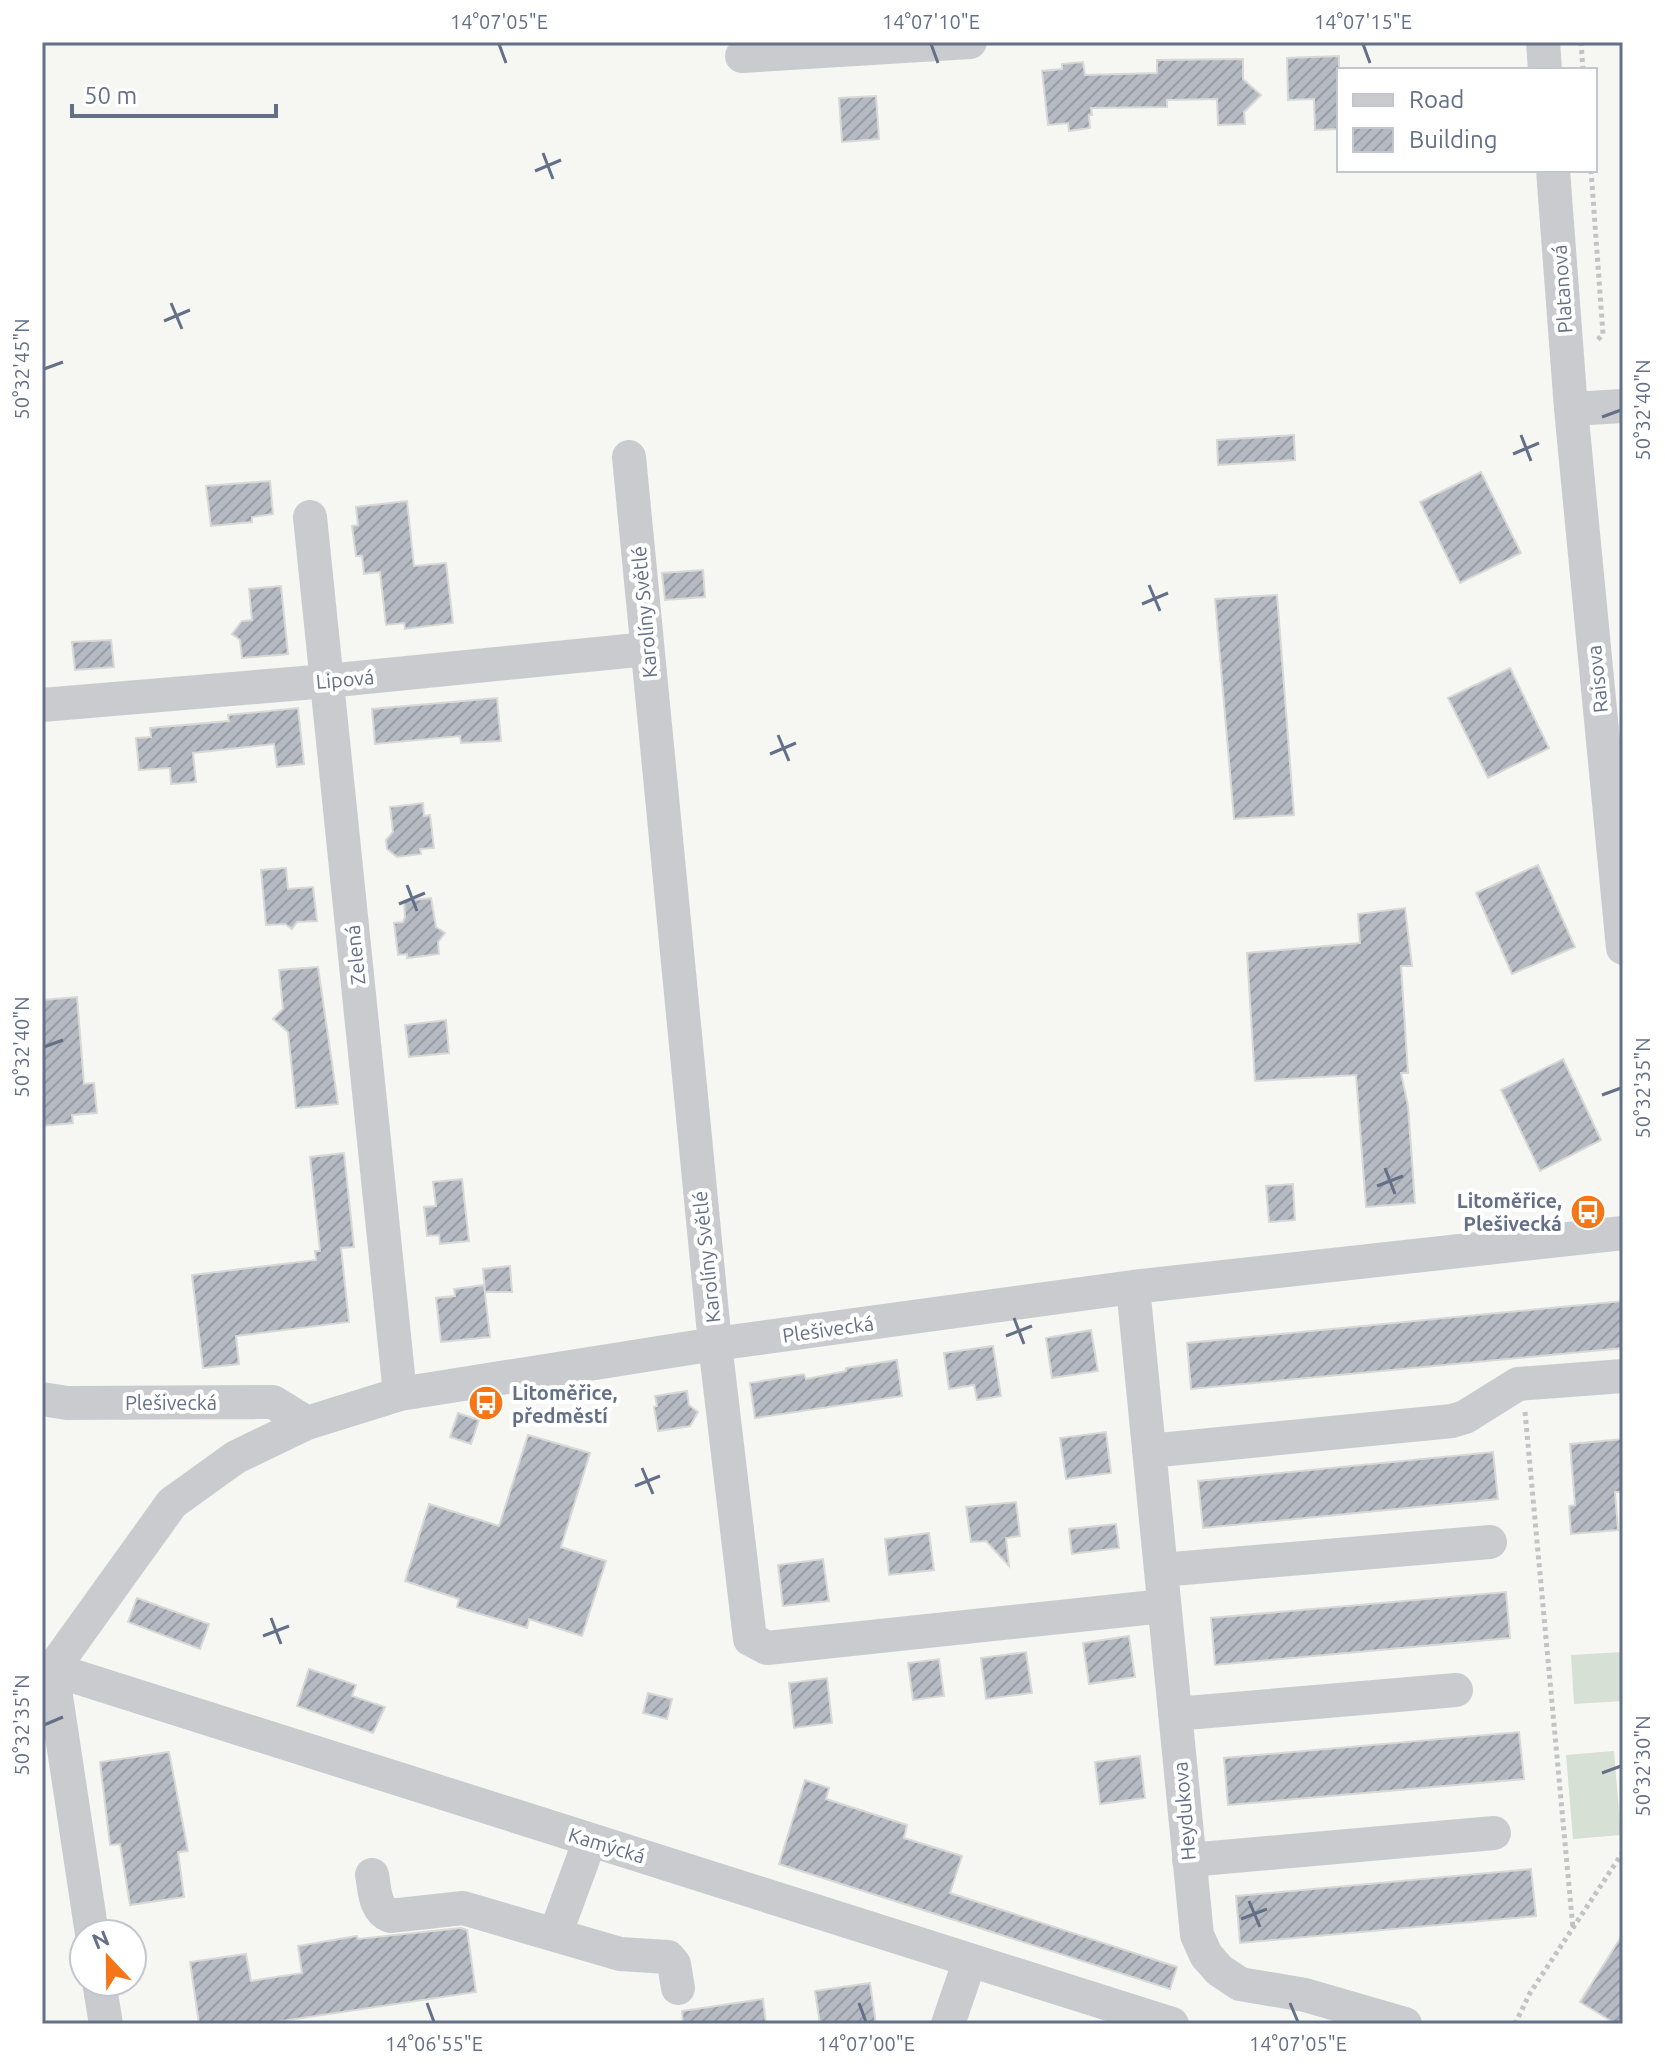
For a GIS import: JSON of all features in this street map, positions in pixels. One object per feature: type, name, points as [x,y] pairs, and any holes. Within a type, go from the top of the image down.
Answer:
[{"type":"street","points":[[742,56],[970,42]]},
{"type":"street","points":[[1543,42],[1545,68]]},
{"type":"street","name":"Platanová","points":[[1553,172],[1571,409]]},
{"type":"street","points":[[1571,409],[1623,406]]},
{"type":"street","name":"Raisova","points":[[1571,409],[1617,812],[1623,948]]},
{"type":"street","name":"Karolíny Světlé","points":[[629,457],[715,1344],[750,1639],[767,1648],[1164,1606]]},
{"type":"street","name":"Zelená","points":[[310,517],[400,1394]]},
{"type":"street","name":"Lipová","points":[[42,705],[647,649]]},
{"type":"street","name":"Plešivecká","points":[[42,1399],[67,1403],[273,1402],[307,1423],[400,1394],[715,1344],[1133,1287],[1623,1233]]},
{"type":"street","name":"Heydukova","points":[[1133,1287],[1197,1935],[1206,1955],[1219,1970],[1240,1984],[1305,1995],[1405,2024]]},
{"type":"street","points":[[1149,1451],[1452,1421],[1465,1417],[1518,1384],[1623,1376]]},
{"type":"street","points":[[89,1918],[45,1669],[172,1503],[236,1457],[307,1423]]},
{"type":"street","points":[[1161,1570],[1490,1542]]},
{"type":"street","name":"Kamýcká","points":[[45,1669],[1172,2024]]},
{"type":"street","points":[[1175,1714],[1456,1690]]},
{"type":"street","points":[[1189,1860],[1494,1833]]},
{"type":"street","points":[[555,1935],[590,1840]]},
{"type":"street","points":[[372,1875],[378,1906],[382,1913],[390,1916],[463,1908],[620,1954],[668,1957],[674,1964],[678,1988]]},
{"type":"street","points":[[948,2024],[970,1960]]},
{"type":"street","points":[[102,1998],[106,2024]]},
{"type":"path","points":[[1581,42],[1583,68]]},
{"type":"path","points":[[1525,1410],[1573,1929]]},
{"type":"path","points":[[1515,2024],[1530,1993],[1623,1852]]},
{"type":"shaded area","points":[[1623,1652],[1623,1701],[1574,1704],[1571,1655]]},
{"type":"shaded area","points":[[1614,1751],[1621,1835],[1573,1839],[1566,1755]]},
{"type":"building","points":[[1339,56],[1337,129],[1315,130],[1314,99],[1288,100],[1287,58]]},
{"type":"building","points":[[1243,59],[1243,79],[1261,95],[1244,112],[1245,124],[1218,125],[1217,99],[1167,100],[1167,107],[1091,108],[1090,128],[1069,131],[1068,123],[1048,125],[1042,71],[1062,69],[1062,64],[1083,62],[1085,75],[1157,73],[1157,60]]},
{"type":"building","points":[[876,96],[879,139],[842,142],[839,98]]},
{"type":"building","points":[[1294,435],[1295,460],[1218,465],[1217,440]]},
{"type":"building","points":[[1481,472],[1521,553],[1460,583],[1420,502]]},
{"type":"building","points":[[270,481],[273,514],[252,517],[252,522],[211,526],[206,486]]},
{"type":"building","points":[[407,501],[414,566],[446,563],[453,623],[405,629],[404,623],[386,625],[380,572],[364,574],[362,556],[356,556],[352,526],[358,525],[356,507]]},
{"type":"building","points":[[703,570],[705,597],[665,600],[662,573]]},
{"type":"building","points":[[281,586],[288,654],[242,658],[240,640],[232,634],[242,621],[252,620],[249,589]]},
{"type":"building","points":[[1277,595],[1294,815],[1234,819],[1215,599]]},
{"type":"building","points":[[111,640],[114,667],[75,670],[72,642]]},
{"type":"building","points":[[1510,668],[1549,748],[1488,778],[1448,698]]},
{"type":"building","points":[[497,698],[501,741],[461,743],[460,736],[375,744],[372,709]]},
{"type":"building","points":[[298,708],[304,764],[277,767],[274,744],[193,753],[196,782],[171,784],[170,768],[139,770],[136,738],[151,737],[150,728],[229,721],[228,715]]},
{"type":"building","points":[[423,803],[424,816],[430,815],[434,848],[420,849],[421,854],[397,857],[387,849],[386,840],[393,832],[390,807]]},
{"type":"building","points":[[1538,865],[1575,947],[1512,974],[1476,893]]},
{"type":"building","points":[[286,868],[288,889],[313,887],[317,921],[297,922],[292,929],[285,924],[266,925],[261,870]]},
{"type":"building","points":[[431,898],[436,927],[445,933],[438,942],[439,954],[407,958],[407,954],[398,955],[394,923],[403,922],[404,901]]},
{"type":"building","points":[[1405,908],[1412,966],[1401,966],[1408,1073],[1401,1073],[1408,1106],[1415,1203],[1366,1207],[1356,1075],[1255,1081],[1247,953],[1360,943],[1358,914]]},
{"type":"building","points":[[318,967],[338,1104],[296,1108],[288,1032],[273,1019],[283,1009],[279,970]]},
{"type":"building","points":[[77,997],[84,1084],[94,1083],[97,1113],[72,1115],[73,1123],[42,1126],[42,1000]]},
{"type":"building","points":[[446,1020],[449,1053],[409,1057],[405,1025]]},
{"type":"building","points":[[1563,1059],[1601,1140],[1540,1171],[1501,1090]]},
{"type":"building","points":[[344,1153],[354,1247],[341,1248],[349,1322],[236,1336],[239,1364],[203,1368],[192,1275],[316,1260],[315,1251],[320,1251],[310,1157]]},
{"type":"building","points":[[462,1179],[469,1241],[440,1244],[439,1235],[427,1236],[424,1207],[436,1206],[433,1182]]},
{"type":"building","points":[[1293,1184],[1295,1220],[1269,1222],[1266,1186]]},
{"type":"building","points":[[510,1266],[512,1292],[485,1292],[483,1269]]},
{"type":"building","points":[[484,1285],[490,1337],[441,1342],[436,1298],[455,1296],[454,1289]]},
{"type":"building","points":[[1623,1301],[1623,1348],[1191,1389],[1187,1343]]},
{"type":"building","points":[[1091,1330],[1098,1371],[1052,1378],[1046,1338]]},
{"type":"building","points":[[993,1346],[1001,1396],[977,1400],[974,1385],[949,1389],[944,1353]]},
{"type":"building","points":[[897,1360],[902,1396],[755,1418],[750,1383],[804,1374],[806,1379],[846,1371],[846,1368]]},
{"type":"building","points":[[687,1391],[689,1405],[698,1412],[690,1426],[658,1431],[655,1396]]},
{"type":"building","points":[[458,1413],[479,1420],[471,1444],[450,1437]]},
{"type":"building","points":[[1106,1432],[1111,1473],[1066,1479],[1060,1438]]},
{"type":"building","points":[[528,1435],[590,1453],[561,1547],[606,1561],[582,1636],[529,1619],[527,1628],[457,1607],[459,1599],[405,1581],[429,1504],[499,1526]]},
{"type":"building","points":[[1623,1439],[1623,1492],[1615,1492],[1618,1530],[1571,1534],[1569,1506],[1575,1505],[1570,1444]]},
{"type":"building","points":[[1493,1452],[1498,1499],[1203,1528],[1198,1481]]},
{"type":"building","points":[[1016,1502],[1020,1536],[1006,1538],[1009,1566],[986,1541],[971,1542],[966,1507]]},
{"type":"building","points":[[1116,1524],[1119,1548],[1072,1554],[1069,1529]]},
{"type":"building","points":[[929,1533],[934,1570],[889,1575],[885,1539]]},
{"type":"building","points":[[823,1559],[829,1601],[783,1606],[778,1565]]},
{"type":"building","points":[[1506,1592],[1510,1638],[1215,1665],[1211,1618]]},
{"type":"building","points":[[137,1598],[209,1624],[200,1649],[128,1622]]},
{"type":"building","points":[[1129,1636],[1135,1677],[1089,1684],[1083,1643]]},
{"type":"building","points":[[1026,1652],[1032,1693],[986,1699],[981,1658]]},
{"type":"building","points":[[939,1659],[944,1696],[913,1700],[908,1663]]},
{"type":"building","points":[[309,1669],[356,1685],[352,1696],[385,1707],[373,1733],[297,1706]]},
{"type":"building","points":[[827,1678],[832,1723],[794,1728],[789,1683]]},
{"type":"building","points":[[648,1693],[672,1699],[667,1719],[643,1713]]},
{"type":"building","points":[[1519,1732],[1524,1779],[1228,1805],[1224,1758]]},
{"type":"building","points":[[169,1752],[188,1851],[178,1852],[184,1897],[130,1905],[120,1844],[110,1845],[100,1762]]},
{"type":"building","points":[[1140,1756],[1145,1798],[1100,1804],[1095,1762]]},
{"type":"building","points":[[805,1780],[829,1788],[826,1799],[907,1825],[904,1838],[962,1856],[950,1893],[1177,1967],[1170,1989],[779,1864]]},
{"type":"building","points":[[1531,1869],[1536,1916],[1240,1943],[1236,1896]]},
{"type":"building","points":[[461,1928],[467,1930],[476,1992],[262,2024],[199,2024],[190,1962],[246,1954],[251,1981],[302,1973],[298,1946],[357,1936],[358,1939]]},
{"type":"building","points":[[1623,1934],[1623,2024],[1616,2024],[1580,2002]]},
{"type":"building","points":[[870,1983],[876,2024],[820,2024],[815,1991]]},
{"type":"building","points":[[763,1999],[766,2024],[683,2024],[682,2011]]},
{"type":"place","name":"Litoměřice, Plešivecká","points":[[1588,1212]]},
{"type":"place","name":"Litoměřice, předměstí","points":[[486,1403]]}]
